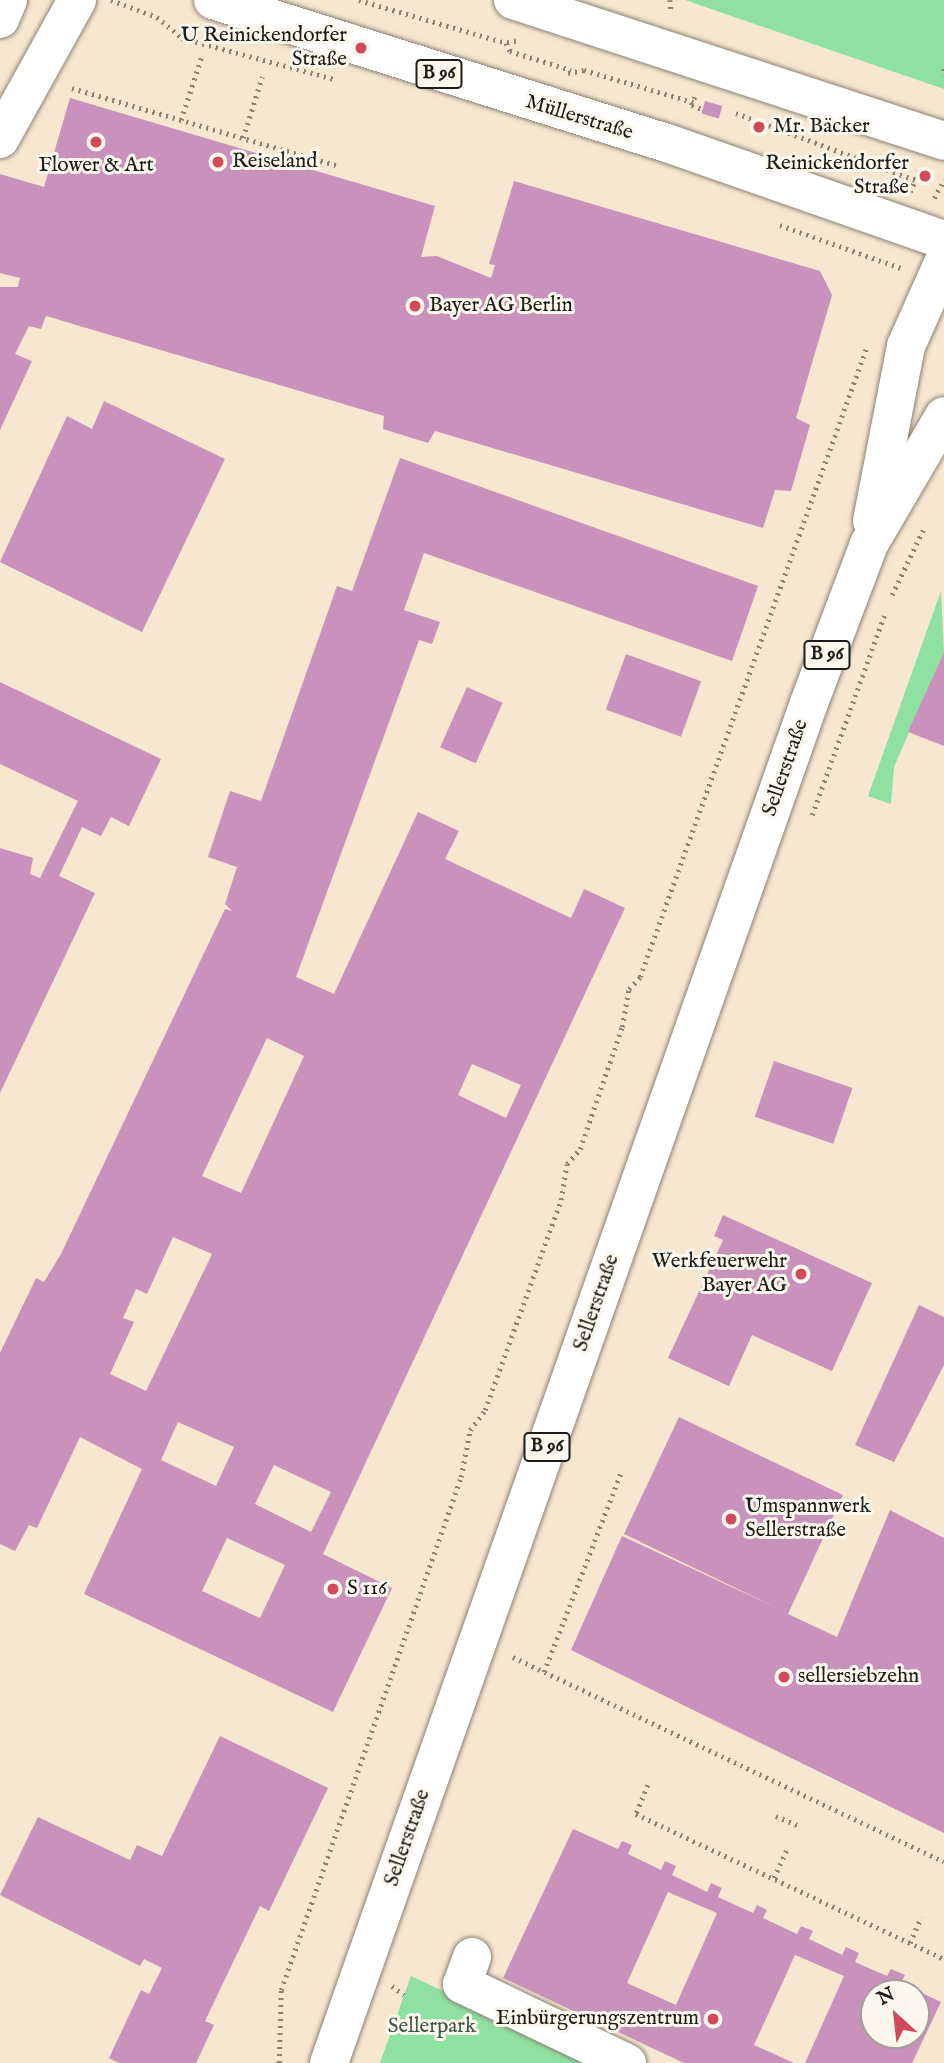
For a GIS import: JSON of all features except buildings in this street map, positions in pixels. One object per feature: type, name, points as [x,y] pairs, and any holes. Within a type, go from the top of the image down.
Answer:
[{"type":"main road","points":[[0,19],[8,0]]},
{"type":"main road","points":[[0,139],[77,0]]},
{"type":"main road","name":"Müllerstraße","points":[[213,0],[667,143],[944,240]]},
{"type":"main road","points":[[513,0],[932,154]]},
{"type":"main road","name":"Sellerstraße","points":[[329,2063],[869,544],[906,346],[944,261]]},
{"type":"main road","name":"Sellerstraße","points":[[869,544],[944,416]]},
{"type":"main road","points":[[472,1958],[462,1984],[627,2063]]},
{"type":"path","points":[[110,0],[157,17],[182,38],[339,79]]},
{"type":"path","points":[[359,0],[491,39],[506,44],[510,51],[571,70]]},
{"type":"path","points":[[670,0],[671,13]]},
{"type":"path","points":[[489,46],[491,39]]},
{"type":"path","points":[[506,44],[513,40]]},
{"type":"path","points":[[181,120],[202,55]]},
{"type":"path","points":[[499,56],[559,75],[584,70],[693,102],[702,108]]},
{"type":"path","points":[[944,69],[944,76]]},
{"type":"path","points":[[243,138],[262,77]]},
{"type":"path","points":[[72,88],[336,165]]},
{"type":"path","points":[[693,102],[696,94],[705,97]]},
{"type":"path","points":[[732,110],[915,180]]},
{"type":"path","points":[[908,195],[932,154]]},
{"type":"path","points":[[767,220],[870,258]]},
{"type":"path","points":[[279,2063],[281,1990],[461,1477],[463,1450],[485,1410],[561,1200],[567,1164],[580,1149],[622,1027],[629,989],[640,977],[872,338]]},
{"type":"path","points":[[808,825],[892,595],[924,526]]},
{"type":"path","points":[[544,1672],[621,1472]]},
{"type":"path","points":[[513,1657],[944,1862]]},
{"type":"path","points":[[648,1785],[636,1814],[944,1959]]},
{"type":"path","points":[[776,1816],[797,1825]]},
{"type":"path","points":[[774,1878],[786,1851]]},
{"type":"path","points":[[910,1943],[921,1917]]},
{"type":"green space","points":[[685,0],[944,0],[944,89]]},
{"type":"green space","points":[[941,591],[944,652],[894,767],[891,804],[868,796]]},
{"type":"green space","name":"Sellerpark","points":[[411,1976],[596,2063],[380,2063]]},
{"type":"place","name":"U Reinickendorfer Straße","points":[[361,48]]},
{"type":"place","name":"Mr. Bäcker","points":[[759,127]]},
{"type":"place","name":"Flower & Art","points":[[96,142]]},
{"type":"place","name":"Reiseland","points":[[218,162]]},
{"type":"place","name":"Reinickendorfer Straße","points":[[925,176]]},
{"type":"place","name":"Bayer AG Berlin","points":[[415,306]]},
{"type":"place","name":"Werkfeuerwehr Bayer AG","points":[[801,1274]]},
{"type":"place","name":"Umspannwerk Sellerstraße","points":[[731,1519]]},
{"type":"place","name":"S 116","points":[[333,1589]]},
{"type":"place","name":"sellersiebzehn","points":[[784,1677]]},
{"type":"place","name":"Einbürgerungszentrum","points":[[713,2019]]}]
